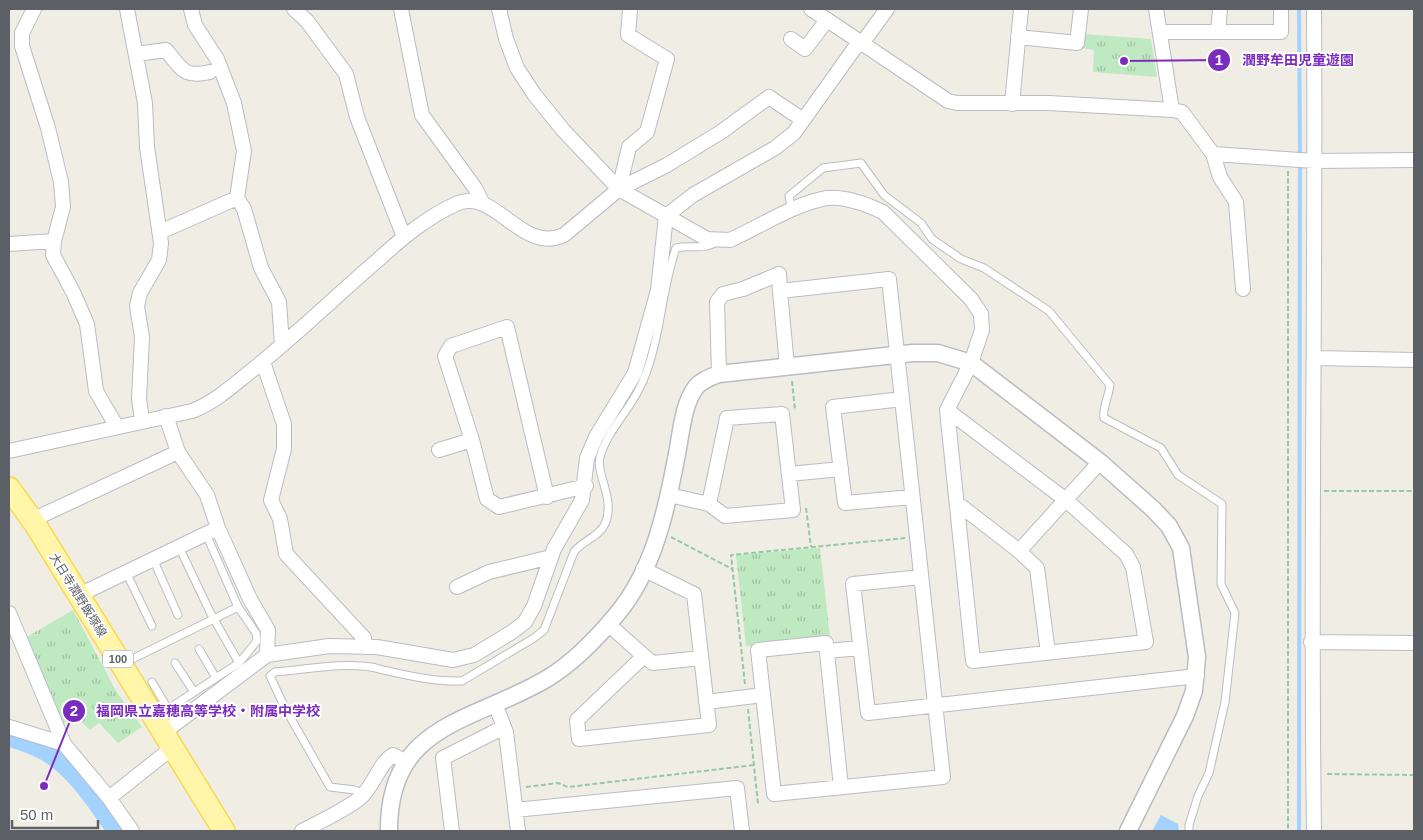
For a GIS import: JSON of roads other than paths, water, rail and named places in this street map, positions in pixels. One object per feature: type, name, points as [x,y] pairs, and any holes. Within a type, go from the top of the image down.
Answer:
[{"type":"main road","name":"大日寺潤野飯塚線","points":[[9,488],[32,520],[224,831]]},
{"type":"street","points":[[34,9],[22,33],[22,46],[48,128],[61,182],[63,207],[54,241],[53,255],[73,292],[87,324],[96,391],[117,427]]},
{"type":"street","points":[[127,9],[144,103],[147,147],[160,232],[159,260],[140,293],[137,306],[142,337],[140,399],[142,420]]},
{"type":"street","points":[[191,9],[195,25],[217,59],[234,103],[244,151],[237,198],[244,209],[261,268],[278,302],[282,345]]},
{"type":"street","points":[[294,9],[346,74],[357,117],[404,237]]},
{"type":"street","points":[[401,9],[422,115],[482,202],[513,224],[541,239],[554,240],[564,235],[619,189],[667,165],[721,132],[768,97],[803,120]]},
{"type":"street","points":[[499,9],[506,39],[517,68],[534,94],[562,130],[619,189],[706,239],[718,241],[730,240],[792,211],[828,198],[865,203],[883,212],[971,299],[981,314],[982,330],[972,363],[947,410],[973,661],[1146,642],[1133,567],[1126,554],[1066,500],[947,410]]},
{"type":"street","points":[[619,189],[629,147],[647,132],[667,59],[628,35],[630,9]]},
{"type":"street","points":[[811,9],[948,101],[958,103],[1049,103],[1182,112],[1213,154],[1220,176],[1236,202],[1243,289]]},
{"type":"street","points":[[109,798],[168,741],[267,655],[329,646],[365,647],[453,660],[474,655],[525,622],[534,606],[551,557],[576,514],[586,486],[587,458],[596,436],[635,373],[643,351],[658,290],[666,216],[693,195],[775,148],[794,133],[859,42],[866,38],[886,9]]},
{"type":"street","points":[[1012,104],[1021,9]]},
{"type":"street","points":[[1018,37],[1077,43],[1081,9]]},
{"type":"street","points":[[1156,9],[1172,110]]},
{"type":"street","points":[[1218,32],[1220,9]]},
{"type":"street","points":[[1160,32],[1281,32],[1280,9]]},
{"type":"street","points":[[1314,9],[1311,161],[1315,358],[1311,642],[1314,831]]},
{"type":"street","points":[[791,39],[805,49],[827,20]]},
{"type":"street","points":[[136,54],[166,50],[182,70],[189,74],[210,72]]},
{"type":"street","points":[[1213,154],[1311,161],[1414,160]]},
{"type":"street","points":[[160,232],[237,198]]},
{"type":"street","points":[[9,451],[166,416],[210,404],[263,362],[404,237],[458,202],[471,200],[482,202]]},
{"type":"street","points":[[9,244],[54,241]]},
{"type":"street","points":[[719,374],[717,302],[722,294],[744,289],[779,274],[787,366]]},
{"type":"street","points":[[780,291],[889,279],[943,777],[774,794],[758,650],[826,643],[842,787]]},
{"type":"street","points":[[548,497],[507,327],[451,346],[445,356],[472,440],[487,499],[499,507],[548,497],[586,486]]},
{"type":"street","points":[[389,831],[392,798],[406,762],[435,732],[549,677],[575,657],[619,612],[643,569],[661,530],[690,398],[696,387],[706,379],[719,374],[897,355],[938,353],[972,363],[1100,462],[1153,508],[1169,526],[1180,548],[1197,657],[1197,676],[1185,716],[1128,831]]},
{"type":"street","points":[[1315,358],[1414,360]]},
{"type":"street","points":[[263,362],[284,424],[284,449],[271,500],[280,519],[286,554],[364,638],[365,647]]},
{"type":"street","points":[[902,399],[833,407],[845,503],[912,496]]},
{"type":"street","points":[[669,495],[709,504],[725,516],[793,510],[782,414],[727,418],[709,504]]},
{"type":"street","points":[[166,416],[178,452],[207,495],[212,531],[268,630],[267,655]]},
{"type":"street","points":[[439,450],[472,440]]},
{"type":"street","points":[[32,520],[178,452]]},
{"type":"street","points":[[1019,551],[1100,462]]},
{"type":"street","points":[[789,474],[840,469]]},
{"type":"street","points":[[957,503],[1019,551],[1037,568],[1048,653]]},
{"type":"street","points":[[79,595],[212,531]]},
{"type":"street","points":[[457,587],[489,572],[551,557]]},
{"type":"street","points":[[643,569],[694,594],[709,725],[579,739],[577,720],[644,656]]},
{"type":"street","points":[[921,577],[853,584],[868,713],[1197,676]]},
{"type":"street","points":[[9,613],[64,744],[109,798],[132,831]]},
{"type":"street","points":[[608,624],[653,663],[701,658]]},
{"type":"street","points":[[1311,642],[1414,643]]},
{"type":"street","points":[[827,651],[860,648]]},
{"type":"street","points":[[706,702],[763,695]]},
{"type":"street","points":[[495,704],[504,727],[518,831]]},
{"type":"street","points":[[9,727],[64,744]]},
{"type":"street","points":[[452,831],[443,758],[504,727]]},
{"type":"street","points":[[302,831],[363,794],[374,783],[388,758],[393,755],[406,762]]},
{"type":"street","points":[[515,810],[737,788],[742,831]]},
{"type":"lane","points":[[792,211],[789,196],[823,168],[861,163],[884,194],[921,224],[932,239],[961,259],[984,268],[1049,311],[1110,385],[1109,396],[1103,413],[1104,418],[1161,448],[1178,474],[1222,504],[1221,584],[1235,612],[1225,702],[1209,773],[1198,796],[1188,825],[1189,831]]},
{"type":"lane","points":[[363,794],[355,790],[330,787],[285,708],[270,676],[274,672],[346,666],[370,667],[385,672],[449,681],[462,681],[534,638],[544,630],[574,552],[600,532],[605,524],[609,507],[599,460],[605,444],[643,383],[656,344],[676,248],[685,246],[709,247],[718,241]]},
{"type":"lane","points":[[152,682],[168,708],[239,662],[257,641],[256,633],[238,607],[212,531]]},
{"type":"lane","points":[[179,546],[211,614],[239,662]]},
{"type":"lane","points":[[153,559],[178,615]]},
{"type":"lane","points":[[126,572],[152,626]]},
{"type":"lane","points":[[121,664],[238,607]]},
{"type":"lane","points":[[199,649],[216,678]]},
{"type":"lane","points":[[175,663],[194,692]]},
{"type":"water","points":[[1161,815],[1178,824],[1179,831],[1152,831]]},
{"type":"waterway","points":[[1299,9],[1300,156]]},
{"type":"waterway","points":[[1299,831],[1300,163]]},
{"type":"waterway","points":[[9,736],[45,750],[67,766],[86,786],[118,831]]},
{"type":"place","name":"潤野牟田児童遊園","points":[[1124,61]]},
{"type":"place","name":"福岡県立嘉穂高等学校・附属中学校","points":[[44,786]]}]
